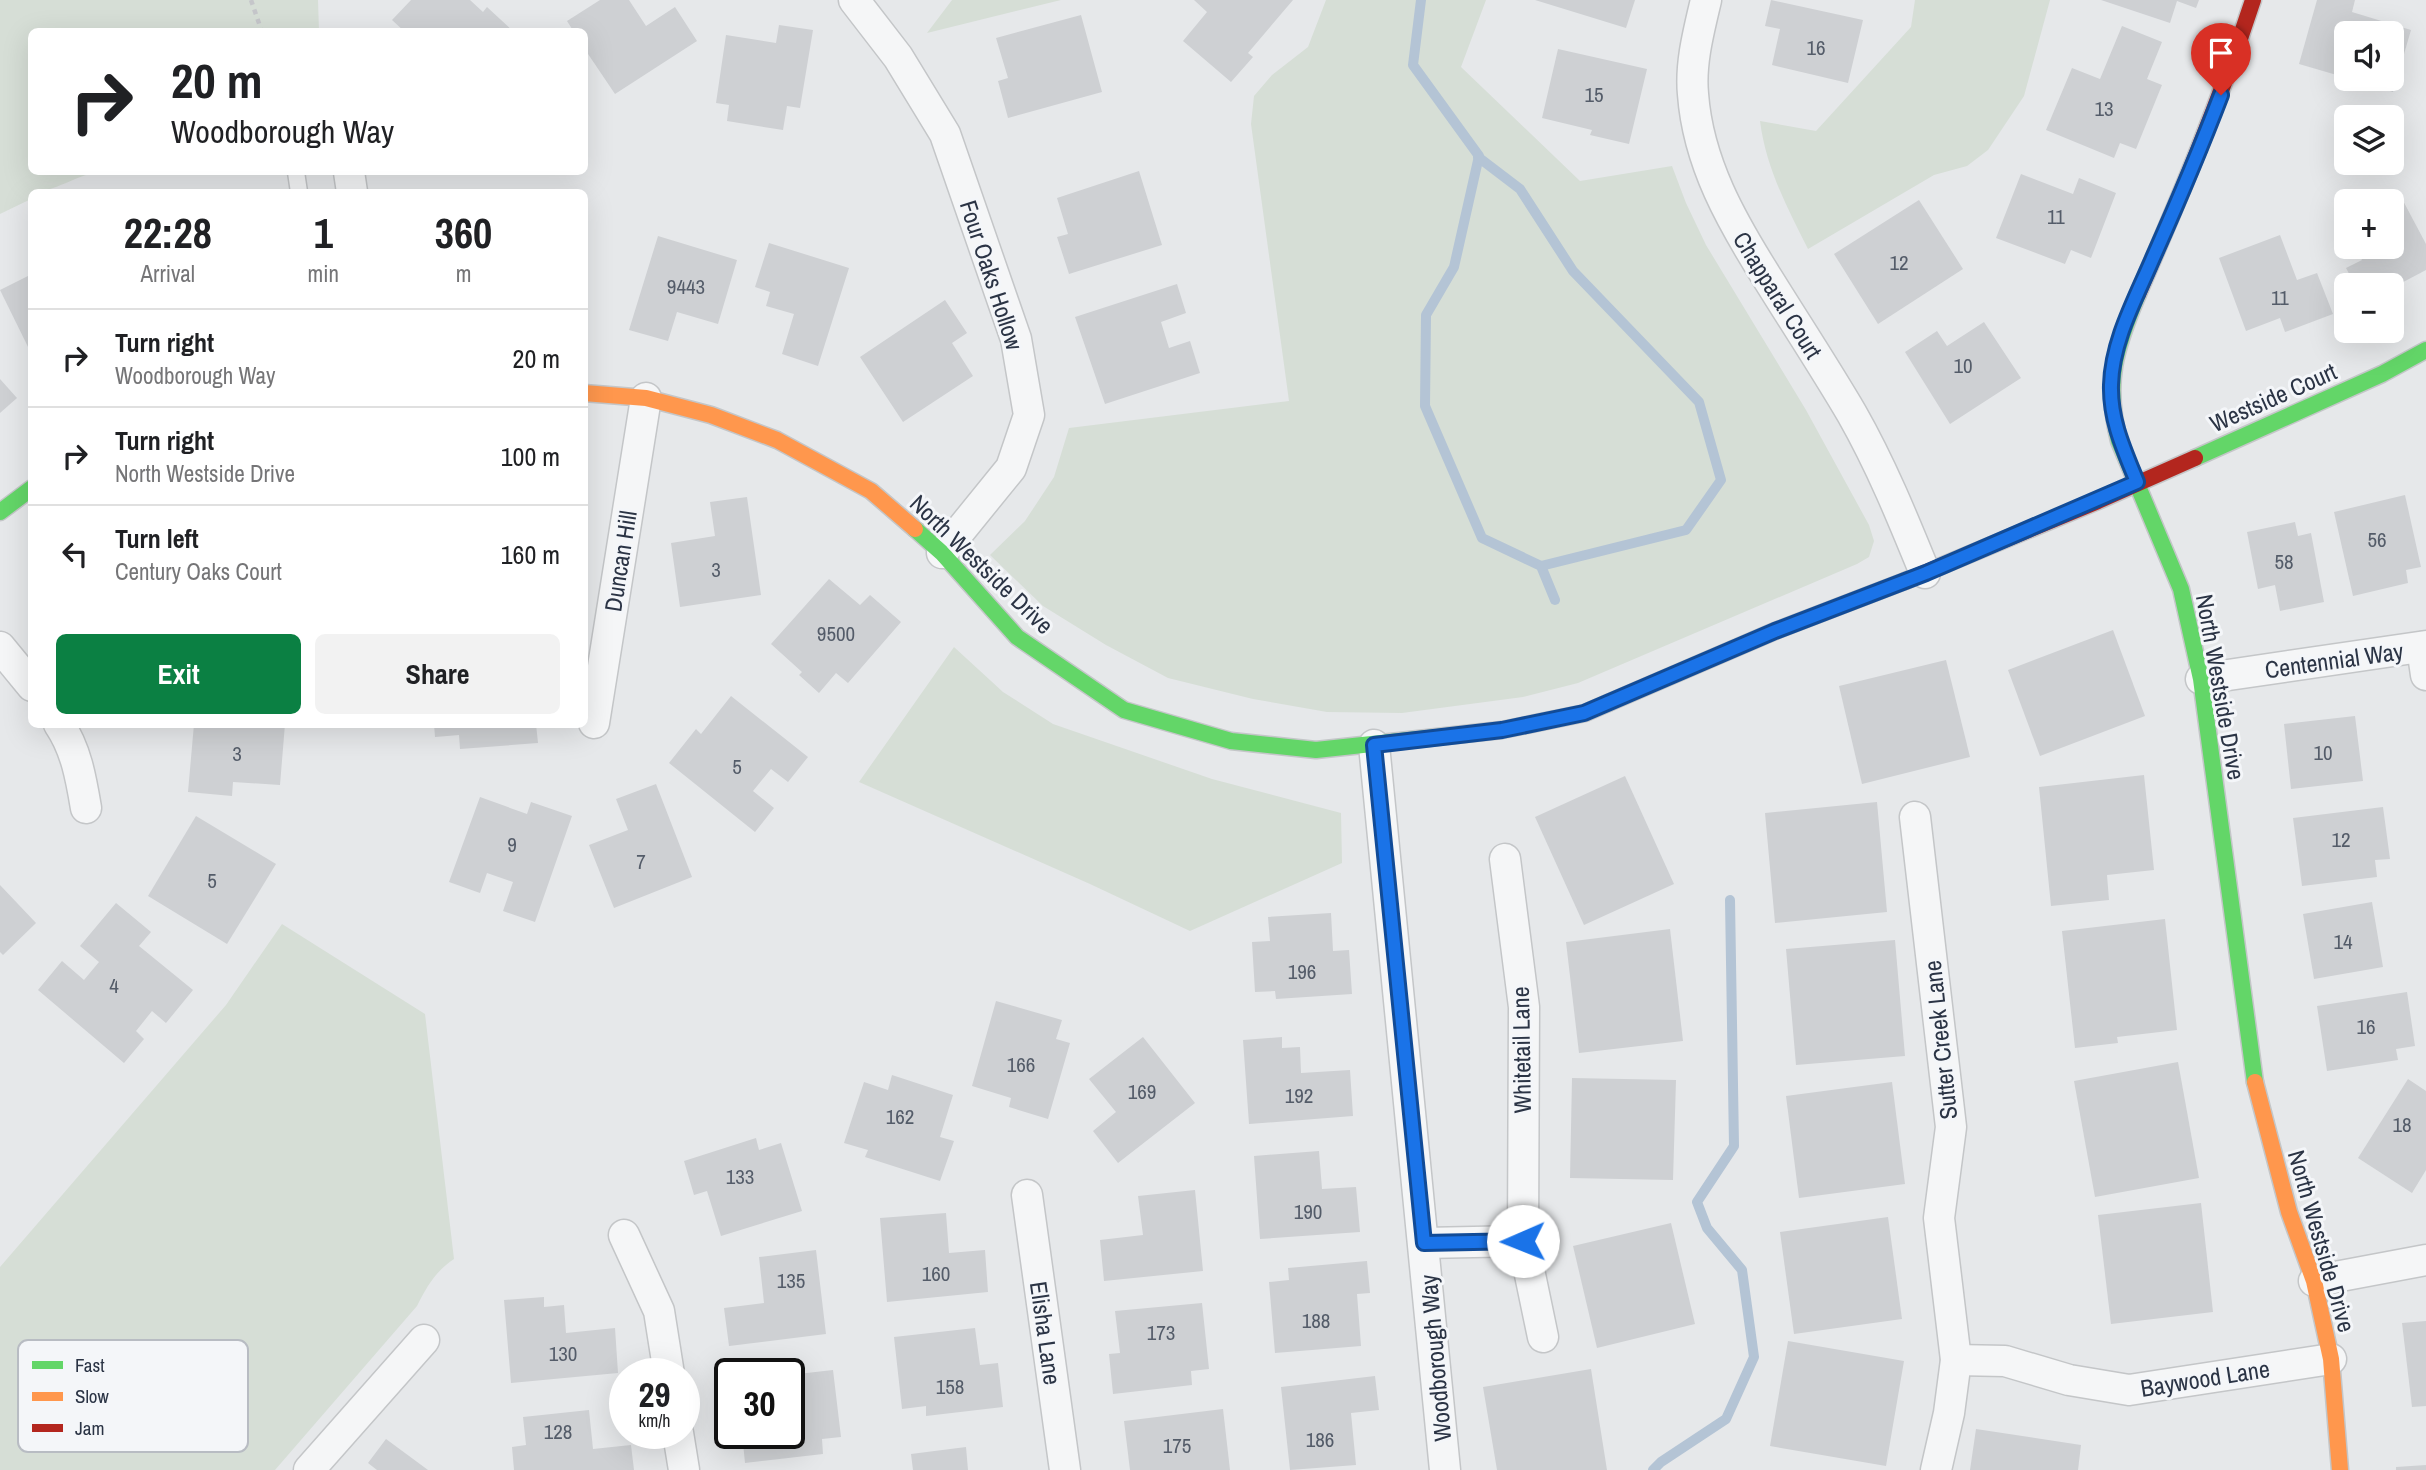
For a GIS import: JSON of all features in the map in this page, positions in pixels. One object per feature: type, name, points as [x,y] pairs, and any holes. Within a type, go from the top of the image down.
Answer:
[{"type":"street","name":"Four Oaks Hollow","points":[[854,0],[898,57],[945,134],[1016,338],[1029,415],[1011,468],[942,553]]},
{"type":"street","name":"Chapparal Court","points":[[1706,0],[1696,46],[1692,93],[1699,137],[1713,180],[1734,224],[1852,415],[1883,474],[1926,573]]},
{"type":"street","points":[[2137,482],[2119,441],[2113,417],[2111,384],[2115,355],[2126,322],[2197,157],[2229,74],[2253,0]]},
{"type":"street","name":"Westside Court","points":[[2137,482],[2382,374],[2426,350]]},
{"type":"street","name":"North Westside Drive","points":[[588,393],[646,398],[711,415],[777,440],[871,491],[942,553],[1017,637],[1124,710],[1231,741],[1316,750],[1502,730],[1584,713],[1775,631],[1926,573],[2137,482],[2181,589],[2201,679],[2257,1095],[2289,1212],[2314,1281],[2331,1359],[2340,1470]]},
{"type":"street","name":"Duncan Hill","points":[[594,723],[646,398]]},
{"type":"street","points":[[0,512],[28,491]]},
{"type":"street","points":[[0,648],[28,680]]},
{"type":"street","name":"Centennial Way","points":[[2201,679],[2425,656]]},
{"type":"street","points":[[61,728],[68,738],[80,774],[86,808]]},
{"type":"street","name":"Woodborough Way","points":[[1374,745],[1445,1470]]},
{"type":"street","name":"Sutter Creek Lane","points":[[1915,817],[1951,1127],[1938,1218],[1956,1360],[1950,1413],[1936,1470]]},
{"type":"street","name":"Whitetail Lane","points":[[1505,859],[1524,1007],[1523,1241],[1543,1338]]},
{"type":"street","name":"Elisha Lane","points":[[1027,1195],[1065,1470]]},
{"type":"street","points":[[624,1235],[659,1311],[666,1358]]},
{"type":"street","points":[[1424,1243],[1523,1241]]},
{"type":"street","points":[[2314,1281],[2426,1260]]},
{"type":"street","points":[[309,1470],[424,1340]]},
{"type":"street","name":"Baywood Lane","points":[[1956,1360],[2005,1362],[2069,1380],[2129,1390],[2331,1359]]},
{"type":"street","points":[[681,1449],[684,1470]]},
{"type":"path","points":[[251,0],[261,28]]},
{"type":"shaded area","points":[[0,0],[318,0],[319,28],[28,28],[28,175],[86,175],[49,189],[28,189],[28,200],[0,214]]},
{"type":"shaded area","points":[[952,0],[1061,0],[927,33]]},
{"type":"shaded area","points":[[1326,0],[1486,0],[1461,67],[1580,181],[1672,166],[1706,245],[1806,410],[1869,525],[1874,541],[1869,557],[1578,683],[1523,697],[1402,713],[1327,712],[1253,699],[1168,678],[1106,645],[1043,606],[990,555],[1025,521],[1054,477],[1069,428],[1289,401],[1251,124],[1254,96],[1272,75],[1308,47]]},
{"type":"shaded area","points":[[1915,0],[2050,0],[2024,96],[1988,150],[1967,166],[1934,175],[1808,249],[1772,171],[1760,121],[1816,131],[1911,27]]},
{"type":"shaded area","points":[[954,647],[1003,692],[1053,724],[1212,779],[1341,813],[1342,863],[1190,931],[859,782]]},
{"type":"shaded area","points":[[282,924],[425,1014],[454,1259],[437,1274],[417,1306],[275,1470],[0,1470],[0,1267],[226,1005]]},
{"type":"building","points":[[411,0],[470,0],[483,12],[487,7],[510,28],[401,28],[392,20]]},
{"type":"building","points":[[600,0],[629,0],[646,26],[675,7],[697,41],[615,94],[588,54],[588,28],[571,28],[567,21]]},
{"type":"building","points":[[1194,0],[1293,0],[1248,53],[1253,57],[1231,82],[1183,41],[1207,12]]},
{"type":"building","points":[[1535,0],[1635,0],[1626,28]]},
{"type":"building","points":[[1771,0],[1863,20],[1848,83],[1772,65],[1780,29],[1765,26]]},
{"type":"building","points":[[2101,0],[2199,0],[2196,8],[2177,1],[2170,23]]},
{"type":"building","points":[[2317,0],[2355,0],[2352,12],[2382,21],[2334,21],[2334,74],[2299,64]]},
{"type":"building","points":[[1081,15],[1102,92],[1008,118],[998,81],[1008,78],[996,38]]},
{"type":"building","points":[[779,25],[813,30],[800,108],[787,106],[783,130],[727,121],[729,105],[716,103],[726,35],[776,43]]},
{"type":"building","points":[[2122,26],[2162,42],[2147,79],[2162,85],[2136,149],[2120,143],[2114,158],[2046,130],[2072,68],[2100,79]]},
{"type":"building","points":[[2404,28],[2411,30],[2404,54]]},
{"type":"building","points":[[1558,49],[1647,69],[1629,144],[1590,135],[1592,130],[1542,118]]},
{"type":"building","points":[[1139,171],[1162,245],[1069,274],[1057,237],[1068,234],[1057,198]]},
{"type":"building","points":[[2021,174],[2073,194],[2079,178],[2116,193],[2091,258],[2071,250],[2065,264],[1996,238]]},
{"type":"building","points":[[1919,200],[1963,269],[1878,324],[1834,254]]},
{"type":"building","points":[[2404,203],[2426,244],[2426,270],[2404,282],[2404,273],[2349,273],[2346,268],[2362,260],[2404,259]]},
{"type":"building","points":[[2280,235],[2297,280],[2317,273],[2333,314],[2285,332],[2280,318],[2246,331],[2219,258]]},
{"type":"building","points":[[658,236],[737,260],[718,324],[677,312],[668,341],[629,330]]},
{"type":"building","points":[[769,243],[849,268],[818,366],[782,354],[794,314],[766,306],[770,292],[755,287]]},
{"type":"building","points":[[28,276],[28,347],[0,290]]},
{"type":"building","points":[[1177,284],[1186,313],[1161,322],[1169,348],[1190,341],[1200,373],[1105,404],[1075,317]]},
{"type":"building","points":[[945,300],[967,333],[952,343],[973,376],[903,422],[860,357]]},
{"type":"building","points":[[1984,322],[2021,378],[1950,424],[1905,352],[1937,331],[1947,346]]},
{"type":"building","points":[[0,379],[17,398],[0,413]]},
{"type":"building","points":[[2405,495],[2421,567],[2406,570],[2408,583],[2353,596],[2334,512]]},
{"type":"building","points":[[747,497],[761,595],[680,607],[671,543],[715,536],[710,502]]},
{"type":"building","points":[[2295,522],[2298,536],[2311,533],[2324,602],[2280,611],[2275,585],[2258,589],[2247,532]]},
{"type":"building","points":[[829,579],[860,605],[870,595],[901,622],[848,683],[836,673],[819,693],[799,675],[802,672],[771,644]]},
{"type":"building","points":[[2113,630],[2145,716],[2040,756],[2008,670]]},
{"type":"building","points":[[1946,660],[1970,757],[1862,784],[1839,686]]},
{"type":"building","points":[[731,696],[808,757],[788,782],[771,769],[753,791],[774,808],[755,832],[669,763],[696,729],[701,734]]},
{"type":"building","points":[[2355,716],[2363,781],[2291,789],[2284,724]]},
{"type":"building","points":[[194,728],[285,728],[280,785],[233,782],[232,796],[188,792]]},
{"type":"building","points":[[434,728],[536,728],[538,743],[460,749],[459,735],[435,737]]},
{"type":"building","points":[[2144,775],[2154,870],[2107,875],[2109,900],[2051,906],[2039,787]]},
{"type":"building","points":[[1625,776],[1674,884],[1584,925],[1535,817]]},
{"type":"building","points":[[656,784],[692,877],[614,908],[589,845],[628,830],[616,799]]},
{"type":"building","points":[[480,797],[527,814],[531,802],[572,816],[535,922],[503,911],[513,882],[487,873],[480,893],[449,882]]},
{"type":"building","points":[[1877,802],[1887,912],[1775,923],[1765,813]]},
{"type":"building","points":[[2383,807],[2390,859],[2375,860],[2377,877],[2302,886],[2293,818]]},
{"type":"building","points":[[196,816],[276,864],[227,944],[148,896]]},
{"type":"building","points":[[0,885],[36,923],[3,955],[0,952]]},
{"type":"building","points":[[2372,902],[2383,967],[2314,979],[2303,914]]},
{"type":"building","points":[[116,903],[151,932],[139,946],[193,990],[166,1023],[152,1011],[136,1031],[144,1039],[124,1063],[38,990],[62,961],[84,980],[99,962],[80,946]]},
{"type":"building","points":[[1331,913],[1333,951],[1349,950],[1352,994],[1276,999],[1275,991],[1255,992],[1252,942],[1270,941],[1268,917]]},
{"type":"building","points":[[2165,919],[2177,1030],[2117,1037],[2118,1043],[2075,1048],[2062,931]]},
{"type":"building","points":[[1670,929],[1683,1041],[1579,1053],[1566,942]]},
{"type":"building","points":[[1895,940],[1905,1056],[1796,1065],[1786,949]]},
{"type":"building","points":[[2407,992],[2415,1046],[2396,1049],[2398,1060],[2327,1071],[2317,1006]]},
{"type":"building","points":[[996,1001],[1062,1020],[1056,1039],[1070,1043],[1048,1119],[1009,1107],[1011,1098],[972,1086]]},
{"type":"building","points":[[1143,1037],[1195,1103],[1118,1163],[1093,1131],[1116,1112],[1089,1079]]},
{"type":"building","points":[[1282,1037],[1282,1048],[1300,1047],[1301,1073],[1350,1070],[1353,1116],[1249,1124],[1243,1040]]},
{"type":"building","points":[[2178,1062],[2199,1178],[2095,1197],[2074,1081]]},
{"type":"building","points":[[892,1075],[953,1095],[940,1137],[954,1141],[940,1181],[865,1157],[868,1150],[844,1143],[864,1082],[888,1090]]},
{"type":"building","points":[[1572,1078],[1676,1080],[1673,1180],[1570,1178]]},
{"type":"building","points":[[2408,1079],[2426,1091],[2426,1170],[2412,1193],[2358,1158]]},
{"type":"building","points":[[1892,1082],[1905,1184],[1799,1198],[1786,1096]]},
{"type":"building","points":[[756,1138],[759,1150],[781,1143],[802,1211],[721,1236],[707,1191],[694,1195],[684,1161]]},
{"type":"building","points":[[1319,1151],[1322,1189],[1356,1187],[1360,1232],[1260,1239],[1254,1156]]},
{"type":"building","points":[[1195,1190],[1203,1271],[1104,1281],[1100,1240],[1143,1235],[1138,1196]]},
{"type":"building","points":[[2201,1203],[2213,1312],[2111,1324],[2098,1215]]},
{"type":"building","points":[[946,1213],[949,1253],[985,1250],[988,1292],[887,1302],[880,1218]]},
{"type":"building","points":[[1888,1217],[1902,1319],[1794,1334],[1780,1232]]},
{"type":"building","points":[[1671,1223],[1695,1324],[1597,1348],[1573,1246]]},
{"type":"building","points":[[816,1250],[826,1334],[729,1346],[724,1308],[764,1303],[759,1257]]},
{"type":"building","points":[[1367,1261],[1370,1293],[1357,1294],[1361,1346],[1275,1353],[1269,1282],[1289,1280],[1288,1268]]},
{"type":"building","points":[[544,1297],[544,1307],[564,1305],[566,1333],[615,1328],[617,1358],[609,1358],[609,1374],[511,1383],[504,1300]]},
{"type":"building","points":[[1202,1303],[1209,1369],[1191,1371],[1192,1385],[1113,1394],[1109,1354],[1120,1353],[1115,1311]]},
{"type":"building","points":[[2426,1321],[2426,1406],[2412,1407],[2402,1323]]},
{"type":"building","points":[[975,1328],[980,1365],[998,1363],[1003,1407],[926,1416],[926,1406],[902,1409],[894,1337]]},
{"type":"building","points":[[1788,1341],[1904,1361],[1886,1466],[1770,1446]]},
{"type":"building","points":[[1591,1369],[1607,1470],[1497,1470],[1483,1387]]},
{"type":"building","points":[[833,1370],[841,1437],[822,1439],[823,1454],[745,1463],[744,1449],[805,1449],[805,1373]]},
{"type":"building","points":[[1375,1376],[1379,1410],[1351,1413],[1356,1465],[1290,1470],[1281,1387]]},
{"type":"building","points":[[1223,1409],[1230,1470],[1130,1470],[1124,1421]]},
{"type":"building","points":[[589,1410],[593,1449],[631,1449],[634,1470],[514,1470],[512,1447],[526,1445],[523,1417]]},
{"type":"building","points":[[1976,1429],[2081,1445],[2078,1470],[1970,1470]]},
{"type":"building","points":[[386,1439],[428,1470],[377,1470],[368,1463]]},
{"type":"building","points":[[966,1447],[968,1470],[913,1470],[911,1454]]},
{"type":"building","points":[[2426,1465],[2426,1470],[2396,1470],[2396,1467]]},
{"type":"waterway","points":[[1421,0],[1413,65],[1479,156],[1454,267],[1426,315],[1425,406],[1482,538],[1541,566],[1555,600]]},
{"type":"waterway","points":[[1478,157],[1520,189],[1573,271],[1699,402],[1721,480],[1686,530],[1541,566]]},
{"type":"waterway","points":[[1653,1470],[1726,1419],[1754,1357],[1742,1270],[1707,1228],[1697,1202],[1734,1146],[1730,900]]},
{"type":"traffic: fast","points":[[2138,294],[2118,349],[2112,401],[2119,441],[2181,589],[2201,679],[2255,1082]]},
{"type":"traffic: fast","points":[[2195,458],[2382,374],[2426,350]]},
{"type":"traffic: fast","points":[[0,512],[28,491]]},
{"type":"traffic: fast","points":[[915,529],[942,553],[1017,637],[1124,710],[1231,741],[1316,750],[1502,730],[1585,713],[1608,703]]},
{"type":"traffic: slow","points":[[588,393],[646,398],[711,415],[777,440],[871,491],[915,529]]},
{"type":"traffic: slow","points":[[1608,703],[1775,631],[1905,581]]},
{"type":"traffic: slow","points":[[2255,1082],[2289,1212],[2314,1281],[2331,1359],[2340,1470]]},
{"type":"traffic: jam","points":[[2138,294],[2199,148],[2253,0]]},
{"type":"traffic: jam","points":[[1905,581],[2195,458]]},
{"type":"route","points":[[1523,1241],[1424,1243],[1374,745],[1502,730],[1584,713],[1775,631],[1926,573],[2137,482],[2119,441],[2113,417],[2111,384],[2115,355],[2126,322],[2221,95]]}]
